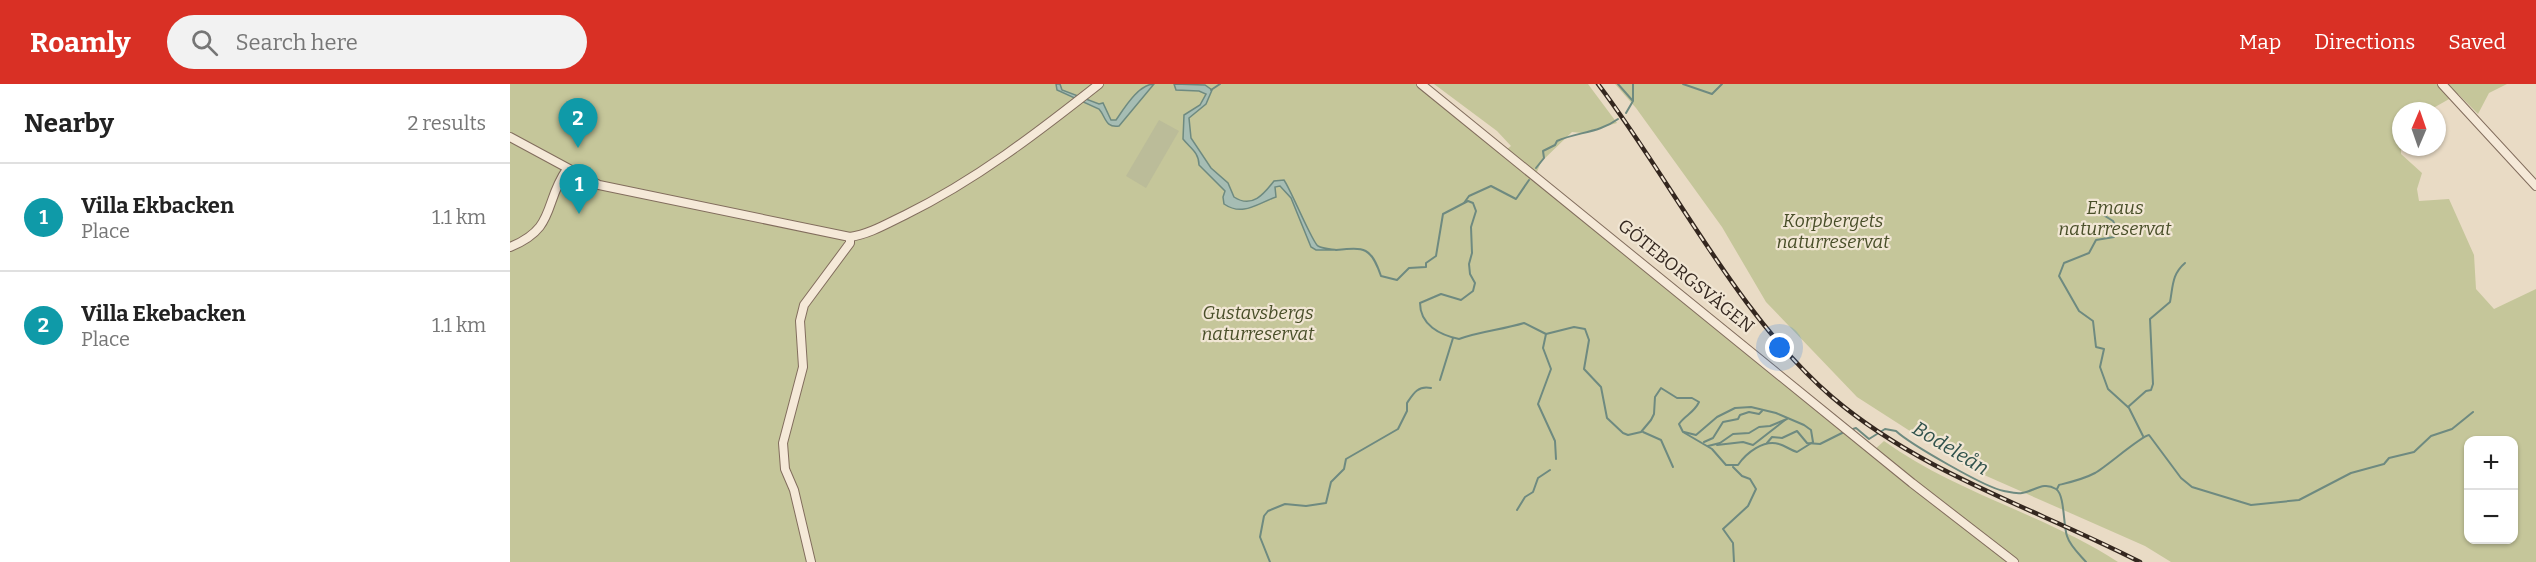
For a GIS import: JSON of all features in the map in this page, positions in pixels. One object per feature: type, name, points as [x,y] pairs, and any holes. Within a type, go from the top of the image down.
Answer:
[{"type":"street","points":[[510,137],[589,181],[625,191],[850,237],[879,228],[955,189],[1049,125],[1099,84]]},
{"type":"street","name":"GÖTEBORGSVÄGEN","points":[[1421,84],[2014,562]]},
{"type":"street","points":[[2442,84],[2536,186]]},
{"type":"street","points":[[510,247],[530,237],[540,227],[567,169]]},
{"type":"street","points":[[811,562],[794,490],[785,469],[783,443],[803,367],[800,321],[804,305],[850,243],[850,237]]},
{"type":"green space","name":"Gustavsbergs naturreservat","points":[[510,84],[1420,84],[1502,153],[1511,146],[1497,131],[1434,84],[1588,84],[1617,123],[1582,133],[1572,132],[1541,162],[1534,179],[1872,452],[1884,441],[1941,475],[2060,530],[2118,562],[510,562]]},
{"type":"green space","points":[[1615,84],[2507,84],[2489,93],[2478,114],[2458,94],[2444,102],[2392,102],[2392,156],[2403,156],[2422,173],[2417,189],[2419,201],[2449,199],[2474,255],[2476,289],[2494,309],[2536,289],[2536,562],[2171,562],[2145,546],[1966,467],[1857,397],[1766,302],[1722,227],[1636,108]]},
{"type":"green space","points":[[1159,120],[1179,131],[1146,188],[1126,176]]},
{"type":"shaded area","points":[[1056,84],[1060,84],[1062,90],[1099,104],[1103,103],[1111,120],[1116,120],[1138,92],[1154,84],[1119,126],[1114,126],[1108,124],[1099,109],[1057,90]]},
{"type":"shaded area","points":[[1174,84],[1205,85],[1212,90],[1206,104],[1189,118],[1191,138],[1211,168],[1228,183],[1234,197],[1252,201],[1262,195],[1274,181],[1284,180],[1315,243],[1322,248],[1337,250],[1316,250],[1311,247],[1291,198],[1280,186],[1275,187],[1276,197],[1250,208],[1231,208],[1224,204],[1225,191],[1199,165],[1196,153],[1183,139],[1184,115],[1200,105],[1206,94],[1199,91],[1176,90]]},
{"type":"waterway","points":[[1211,90],[1220,84]]},
{"type":"waterway","points":[[1618,84],[1632,100]]},
{"type":"waterway","points":[[1626,113],[1633,101],[1633,84]]},
{"type":"waterway","points":[[1683,84],[1712,94],[1722,84]]},
{"type":"waterway","points":[[1536,168],[1544,158],[1543,151],[1555,145],[1557,141],[1596,130],[1618,119]]},
{"type":"waterway","points":[[1464,203],[1469,196],[1491,186],[1516,199],[1529,180]]},
{"type":"waterway","name":"Bodeleån","points":[[1336,250],[1366,251],[1374,259],[1381,276],[1397,280],[1409,268],[1426,267],[1426,263],[1436,256],[1443,214],[1468,201],[1473,203],[1476,211],[1471,227],[1472,253],[1469,264],[1470,274],[1475,283],[1473,291],[1461,300],[1441,294],[1420,303],[1423,317],[1432,328],[1459,339],[1524,323],[1546,334],[1574,327],[1585,329],[1589,340],[1584,369],[1601,387],[1607,418],[1623,433],[1628,435],[1641,432],[1654,414],[1655,397],[1661,388],[1677,398],[1692,398],[1699,402],[1679,424],[1683,432],[1712,449],[1726,465],[1738,465],[1751,452],[1767,443],[1779,444],[1797,452],[1813,442]]},
{"type":"waterway","points":[[2089,206],[2113,221],[2118,232],[2114,237],[2096,240],[2089,253],[2064,263],[2059,276],[2079,311],[2093,321],[2096,347],[2104,349],[2100,367],[2108,389],[2129,408],[2143,436]]},
{"type":"waterway","points":[[2128,407],[2146,391],[2151,390],[2153,384],[2150,319],[2170,302],[2175,276],[2185,263]]},
{"type":"waterway","points":[[1546,334],[1543,348],[1551,369],[1538,404],[1555,441],[1556,459]]},
{"type":"waterway","points":[[1440,380],[1453,338]]},
{"type":"waterway","points":[[1270,562],[1260,537],[1264,516],[1268,511],[1285,504],[1306,506],[1326,503],[1331,482],[1344,469],[1346,459],[1398,429],[1407,411],[1407,403],[1414,394],[1419,389],[1431,388]]},
{"type":"waterway","points":[[1684,432],[1696,435],[1717,417],[1735,408],[1751,407],[1776,413],[1804,425],[1811,430],[1813,442]]},
{"type":"waterway","points":[[1704,442],[1713,438],[1723,422],[1738,419],[1740,415],[1749,412],[1759,414],[1762,411]]},
{"type":"waterway","points":[[2057,489],[2059,485],[2095,473],[2149,435],[2181,478],[2192,487],[2251,505],[2299,500],[2351,473],[2384,464],[2389,458],[2414,452],[2431,436],[2452,429],[2473,412]]},
{"type":"waterway","points":[[1708,446],[1720,443],[1733,434],[1749,433],[1759,427],[1770,426],[1787,419]]},
{"type":"waterway","points":[[1717,445],[1743,442],[1753,445],[1785,420]]},
{"type":"waterway","name":"Bodeleån","points":[[1850,430],[1856,428],[1869,439],[1885,429],[1896,431],[1948,465],[2004,491],[2022,493],[2047,486],[2056,489],[2061,497],[2068,540],[2086,562]]},
{"type":"waterway","points":[[1767,443],[1772,437],[1782,438],[1797,431],[1807,443],[1820,444],[1844,432]]},
{"type":"waterway","points":[[1643,432],[1661,440],[1673,467]]},
{"type":"waterway","points":[[1733,467],[1742,476],[1750,479],[1756,489],[1748,506],[1723,529],[1733,543],[1734,562]]},
{"type":"waterway","points":[[1517,510],[1525,497],[1533,492],[1538,478],[1550,470]]},
{"type":"railway","points":[[1598,84],[1736,288],[1766,328],[1832,397],[1867,424],[1941,469],[2140,562]]},
{"type":"place","name":"Villa Ekebacken","points":[[578,148]]},
{"type":"place","name":"Villa Ekbacken","points":[[579,214]]},
{"type":"park label","name":"Emaus naturreservat","points":[[2115,218]]},
{"type":"park label","name":"Korpbergets naturreservat","points":[[1833,231]]}]
